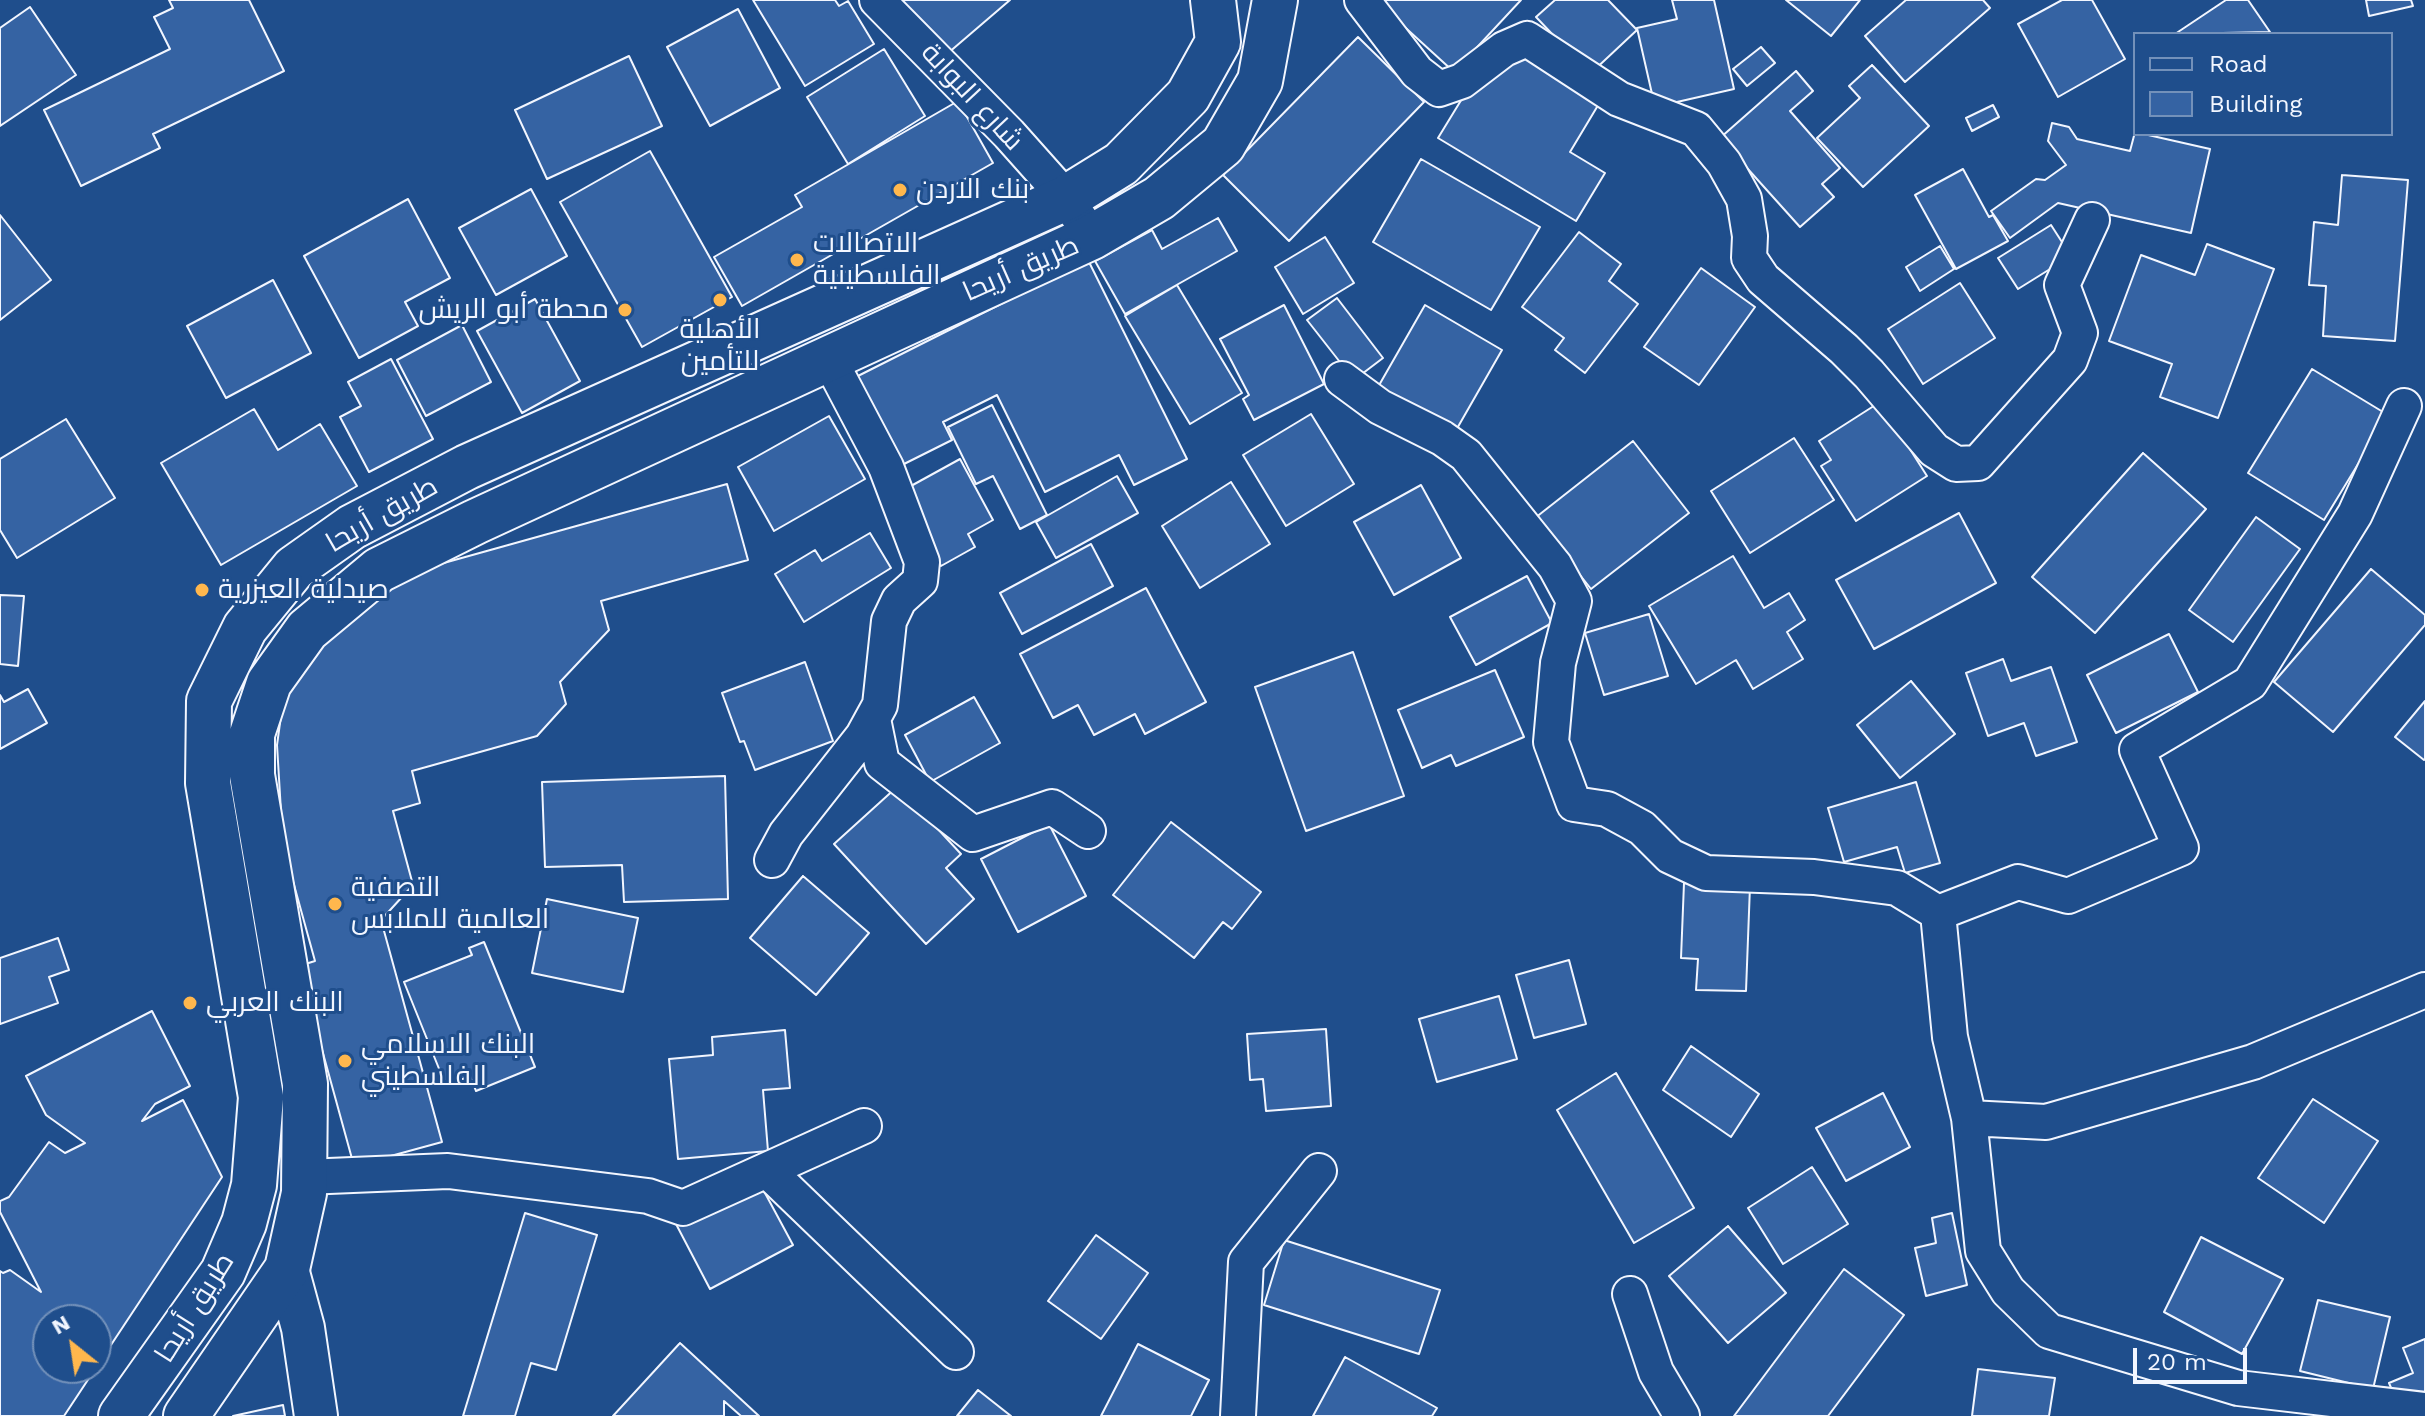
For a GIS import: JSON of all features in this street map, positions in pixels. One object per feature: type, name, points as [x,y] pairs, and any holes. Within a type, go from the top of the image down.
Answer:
[{"type":"main road","name":"طريق أريحا","points":[[121,1416],[223,1272],[244,1223],[254,1185],[261,1097],[208,783],[209,701],[245,628],[294,568],[352,527],[467,467],[1066,198],[1121,164],[1188,96],[1218,42],[1213,0]]},
{"type":"main road","name":"طريق أريحا","points":[[186,1416],[287,1269],[304,1193],[305,1084],[252,775],[252,734],[269,683],[307,630],[379,570],[828,357],[1092,237],[1159,198],[1223,145],[1260,81],[1275,0]]},
{"type":"main road","points":[[191,1319],[235,1347]]},
{"type":"street","name":"شارع البوابة","points":[[877,0],[979,103],[1066,198],[1092,237]]},
{"type":"street","points":[[1362,0],[1417,72],[1439,89],[1462,81],[1504,49],[1527,39],[1619,99],[1696,129],[1724,163],[1744,199],[1750,236],[1749,258],[1763,279],[1844,349],[1934,450],[1956,464],[1978,463],[2070,360],[2080,333],[2062,285],[2092,220]]},
{"type":"street","points":[[772,860],[786,834],[873,719],[880,705],[889,621],[899,600],[920,581],[922,562],[886,467],[828,357]]},
{"type":"street","points":[[1342,379],[1380,407],[1442,438],[1466,455],[1555,566],[1574,601],[1558,663],[1551,742],[1574,804],[1607,809],[1642,828],[1670,856],[1706,873],[1814,877],[1897,888],[1938,913]]},
{"type":"street","points":[[1938,913],[2018,882],[2068,896],[2181,848],[2137,750],[2250,683],[2355,514],[2404,406]]},
{"type":"street","points":[[873,719],[882,763],[973,834],[1052,807],[1088,831]]},
{"type":"street","points":[[1938,913],[1950,1037],[1969,1118],[1983,1251],[2008,1291],[2049,1331],[2238,1388],[2425,1410]]},
{"type":"street","points":[[1969,1118],[2046,1122],[2253,1062],[2425,990]]},
{"type":"street","points":[[305,1177],[448,1171],[648,1196],[683,1208],[864,1126]]},
{"type":"street","points":[[767,1170],[956,1352]]},
{"type":"street","points":[[1238,1416],[1246,1262],[1319,1171]]},
{"type":"street","points":[[287,1269],[303,1328],[316,1416]]},
{"type":"street","points":[[1630,1294],[1656,1372],[1682,1416]]},
{"type":"building","points":[[169,0],[249,0],[284,71],[153,134],[160,148],[81,186],[44,110],[170,49],[154,17],[173,8]]},
{"type":"building","points":[[753,0],[835,0],[839,6],[848,1],[874,44],[805,86]]},
{"type":"building","points":[[900,0],[1010,0],[947,54]]},
{"type":"building","points":[[1375,0],[1521,0],[1454,72]]},
{"type":"building","points":[[1555,0],[1608,0],[1637,30],[1590,74],[1536,17]]},
{"type":"building","points":[[1672,0],[1714,0],[1734,89],[1655,107],[1637,28],[1677,19]]},
{"type":"building","points":[[1786,0],[1860,0],[1831,36]]},
{"type":"building","points":[[1906,0],[1983,0],[1990,8],[1905,82],[1865,36]]},
{"type":"building","points":[[2062,0],[2092,0],[2125,59],[2058,97],[2018,24]]},
{"type":"building","points":[[2226,0],[2248,0],[2270,32],[2178,32]]},
{"type":"building","points":[[2366,0],[2411,0],[2413,6],[2369,16]]},
{"type":"building","points":[[30,7],[76,75],[0,126],[0,28]]},
{"type":"building","points":[[738,9],[780,88],[710,126],[667,47]]},
{"type":"building","points":[[1358,37],[1424,102],[1289,241],[1223,175]]},
{"type":"building","points":[[1761,47],[1775,63],[1747,86],[1733,69]]},
{"type":"building","points":[[884,49],[925,116],[848,164],[807,97]]},
{"type":"building","points":[[1513,49],[1600,102],[1570,152],[1605,173],[1576,221],[1438,138],[1471,84]]},
{"type":"building","points":[[629,56],[662,126],[547,179],[515,110]]},
{"type":"building","points":[[1872,65],[1929,126],[1863,187],[1817,138],[1860,98],[1849,86]]},
{"type":"building","points":[[1796,71],[1813,91],[1790,111],[1840,168],[1822,184],[1834,197],[1800,227],[1720,138]]},
{"type":"building","points":[[958,101],[993,163],[742,306],[714,257],[802,207],[795,195]]},
{"type":"building","points":[[1993,105],[1999,117],[1972,131],[1966,118]]},
{"type":"building","points":[[2052,123],[2069,127],[2077,139],[2130,151],[2134,136],[2153,136],[2210,149],[2191,233],[2058,203],[2010,238],[1991,211],[2036,179],[2045,180],[2066,165],[2048,141]]},
{"type":"building","points":[[650,151],[732,297],[642,347],[560,202]]},
{"type":"building","points":[[1421,159],[1540,227],[1491,310],[1373,242]]},
{"type":"building","points":[[1963,169],[1989,217],[1993,215],[2008,241],[1956,269],[1915,195]]},
{"type":"building","points":[[2342,175],[2408,180],[2395,341],[2323,336],[2326,286],[2309,285],[2314,222],[2338,225]]},
{"type":"building","points":[[531,189],[567,256],[496,295],[459,228]]},
{"type":"building","points":[[408,199],[450,278],[405,302],[418,326],[359,358],[304,256]]},
{"type":"building","points":[[0,215],[51,280],[0,320]]},
{"type":"building","points":[[1218,218],[1237,251],[1125,314],[1095,261],[1152,230],[1162,249]]},
{"type":"building","points":[[2051,225],[2071,256],[2018,289],[1998,258]]},
{"type":"building","points":[[1579,232],[1621,264],[1609,281],[1638,304],[1585,373],[1555,350],[1564,338],[1522,307]]},
{"type":"building","points":[[1325,237],[1354,283],[1303,314],[1275,267]]},
{"type":"building","points":[[2207,244],[2274,269],[2218,418],[2160,397],[2172,364],[2109,341],[2141,255],[2195,275]]},
{"type":"building","points":[[1940,246],[1954,269],[1920,291],[1906,267]]},
{"type":"building","points":[[1088,260],[1187,459],[1134,485],[1119,455],[1045,492],[997,395],[943,422],[952,440],[892,470],[848,381]]},
{"type":"building","points":[[1701,268],[1755,307],[1699,385],[1644,347]]},
{"type":"building","points":[[273,280],[311,353],[226,398],[187,326]]},
{"type":"building","points":[[1960,283],[1995,338],[1923,384],[1888,329]]},
{"type":"building","points":[[1177,285],[1242,393],[1190,424],[1125,316]]},
{"type":"building","points":[[1337,298],[1383,358],[1354,380],[1307,320]]},
{"type":"building","points":[[535,299],[580,381],[522,413],[477,331]]},
{"type":"building","points":[[1284,305],[1324,384],[1254,420],[1243,399],[1249,395],[1220,339]]},
{"type":"building","points":[[1425,305],[1502,350],[1455,432],[1378,387]]},
{"type":"building","points":[[462,325],[491,382],[426,416],[397,360]]},
{"type":"building","points":[[391,359],[433,439],[369,472],[340,417],[361,406],[348,382]]},
{"type":"building","points":[[2312,369],[2388,415],[2324,520],[2248,473]]},
{"type":"building","points":[[1880,402],[1927,476],[1856,521],[1821,466],[1831,460],[1819,441]]},
{"type":"building","points":[[992,405],[1047,515],[1020,529],[993,476],[976,484],[948,427]]},
{"type":"building","points":[[254,409],[278,450],[320,424],[357,486],[221,565],[161,463]]},
{"type":"building","points":[[1311,414],[1354,484],[1286,526],[1243,455]]},
{"type":"building","points":[[829,416],[865,479],[774,531],[738,467]]},
{"type":"building","points":[[66,419],[115,498],[17,558],[0,530],[0,459]]},
{"type":"building","points":[[1794,438],[1834,500],[1750,553],[1711,491]]},
{"type":"building","points":[[1633,441],[1689,513],[1591,589],[1535,518]]},
{"type":"building","points":[[2143,453],[2206,509],[2095,633],[2032,577]]},
{"type":"building","points":[[960,459],[993,520],[968,534],[975,547],[941,566],[900,492]]},
{"type":"building","points":[[1117,476],[1138,513],[1056,558],[1036,522]]},
{"type":"building","points":[[1231,482],[1270,544],[1200,588],[1162,526]]},
{"type":"building","points":[[727,484],[748,560],[601,601],[609,630],[560,682],[566,704],[537,736],[412,771],[420,803],[393,811],[413,885],[381,920],[442,1142],[354,1166],[299,966],[315,961],[283,845],[277,745],[283,701],[307,653],[372,583]]},
{"type":"building","points":[[1421,485],[1461,558],[1394,595],[1354,522]]},
{"type":"building","points":[[1959,513],[1996,583],[1874,649],[1836,580]]},
{"type":"building","points":[[2256,517],[2300,549],[2233,642],[2189,610]]},
{"type":"building","points":[[870,533],[891,568],[804,622],[775,574],[815,550],[822,561]]},
{"type":"building","points":[[1091,544],[1113,586],[1022,634],[1000,593]]},
{"type":"building","points":[[1733,556],[1764,608],[1789,593],[1805,620],[1787,632],[1803,659],[1753,689],[1736,660],[1696,684],[1649,606]]},
{"type":"building","points":[[2371,569],[2425,615],[2425,625],[2333,732],[2274,682]]},
{"type":"building","points":[[1527,576],[1552,623],[1476,665],[1450,617]]},
{"type":"building","points":[[1146,588],[1206,702],[1145,734],[1135,714],[1094,735],[1078,705],[1053,718],[1020,654]]},
{"type":"building","points":[[0,595],[24,596],[18,666],[0,664]]},
{"type":"building","points":[[1649,614],[1668,676],[1604,695],[1585,633]]},
{"type":"building","points":[[2169,634],[2198,692],[2116,733],[2087,675]]},
{"type":"building","points":[[1353,652],[1404,796],[1306,831],[1255,687]]},
{"type":"building","points":[[2003,659],[2011,681],[2051,667],[2077,742],[2036,756],[2024,723],[1988,736],[1966,673]]},
{"type":"building","points":[[805,662],[833,741],[755,770],[744,741],[740,742],[722,693]]},
{"type":"building","points":[[1495,670],[1524,737],[1456,766],[1451,755],[1422,768],[1398,710]]},
{"type":"building","points":[[1911,681],[1955,734],[1900,778],[1857,725]]},
{"type":"building","points":[[28,689],[47,723],[0,749],[0,695],[4,702]]},
{"type":"building","points":[[974,697],[1000,743],[930,782],[905,735]]},
{"type":"building","points":[[2425,701],[2425,759],[2424,760],[2395,737]]},
{"type":"building","points":[[725,776],[728,899],[624,902],[622,865],[545,867],[542,782]]},
{"type":"building","points":[[1916,782],[1940,863],[1905,873],[1897,847],[1844,862],[1828,808]]},
{"type":"building","points":[[898,786],[961,854],[946,868],[974,899],[926,944],[834,844]]},
{"type":"building","points":[[1171,822],[1261,892],[1232,929],[1223,922],[1194,958],[1113,895]]},
{"type":"building","points":[[1049,824],[1086,896],[1018,932],[981,859]]},
{"type":"building","points":[[803,876],[869,933],[816,995],[750,938]]},
{"type":"building","points":[[1684,883],[1750,886],[1746,991],[1696,990],[1698,959],[1681,958]]},
{"type":"building","points":[[547,899],[638,918],[623,992],[532,973]]},
{"type":"building","points":[[58,938],[69,970],[49,977],[58,1003],[0,1024],[0,958]]},
{"type":"building","points":[[484,942],[535,1067],[476,1091],[470,1076],[446,1086],[404,982],[472,955],[469,948]]},
{"type":"building","points":[[1569,960],[1586,1024],[1534,1038],[1516,975]]},
{"type":"building","points":[[1499,996],[1517,1059],[1437,1082],[1419,1019]]},
{"type":"building","points":[[152,1011],[190,1086],[155,1104],[142,1121],[183,1100],[222,1177],[112,1344],[112,1304],[32,1304],[32,1384],[85,1384],[64,1416],[0,1416],[0,1271],[10,1270],[41,1292],[0,1212],[0,1201],[9,1197],[49,1142],[65,1153],[85,1143],[46,1115],[26,1076]]},
{"type":"building","points":[[1326,1029],[1331,1106],[1266,1111],[1263,1079],[1250,1080],[1247,1034]]},
{"type":"building","points":[[785,1030],[790,1088],[763,1090],[768,1151],[678,1159],[669,1059],[713,1055],[712,1037]]},
{"type":"building","points":[[1691,1046],[1759,1094],[1731,1137],[1663,1090]]},
{"type":"building","points":[[1616,1073],[1694,1208],[1634,1243],[1557,1110]]},
{"type":"building","points":[[1883,1093],[1910,1147],[1846,1181],[1816,1128]]},
{"type":"building","points":[[2313,1099],[2378,1141],[2324,1223],[2258,1178]]},
{"type":"building","points":[[1812,1167],[1848,1224],[1783,1264],[1748,1208]]},
{"type":"building","points":[[758,1180],[793,1245],[710,1289],[676,1224]]},
{"type":"building","points":[[525,1213],[597,1235],[556,1370],[531,1363],[515,1416],[463,1416]]},
{"type":"building","points":[[1952,1213],[1967,1285],[1926,1296],[1915,1248],[1936,1243],[1932,1218]]},
{"type":"building","points":[[1728,1226],[1786,1293],[1728,1343],[1669,1276]]},
{"type":"building","points":[[1096,1235],[1148,1273],[1101,1339],[1048,1301]]},
{"type":"building","points":[[2201,1237],[2283,1279],[2242,1354],[2164,1312]]},
{"type":"building","points":[[1284,1240],[1440,1290],[1419,1354],[1264,1305]]},
{"type":"building","points":[[1844,1269],[1904,1315],[1828,1416],[1734,1416]]},
{"type":"building","points":[[2318,1300],[2390,1317],[2373,1389],[2300,1371]]},
{"type":"building","points":[[2425,1339],[2425,1414],[2403,1416],[2389,1383],[2413,1373],[2403,1348]]},
{"type":"building","points":[[680,1343],[759,1416],[741,1416],[724,1401],[724,1416],[613,1416]]},
{"type":"building","points":[[1138,1344],[1209,1380],[1191,1416],[1101,1416]]},
{"type":"building","points":[[1345,1357],[1437,1408],[1432,1416],[1313,1416]]},
{"type":"building","points":[[1978,1369],[2055,1378],[2049,1416],[1972,1416]]},
{"type":"building","points":[[978,1390],[1011,1416],[957,1416]]},
{"type":"building","points":[[283,1405],[285,1416],[233,1416]]},
{"type":"place","name":"بنك الاردن","points":[[900,190]]},
{"type":"place","name":"الاتصالات الفلسطينية","points":[[797,260]]},
{"type":"place","name":"الأهلية للتأمين","points":[[720,300]]},
{"type":"place","name":"محطة أبو الريش","points":[[625,310]]},
{"type":"place","name":"صيدلية العيزرية","points":[[202,590]]},
{"type":"place","name":"التصفية العالمية للملابس","points":[[335,904]]},
{"type":"place","name":"البنك العربي","points":[[190,1003]]},
{"type":"place","name":"البنك الاسلامي الفلسطيني","points":[[345,1061]]}]
